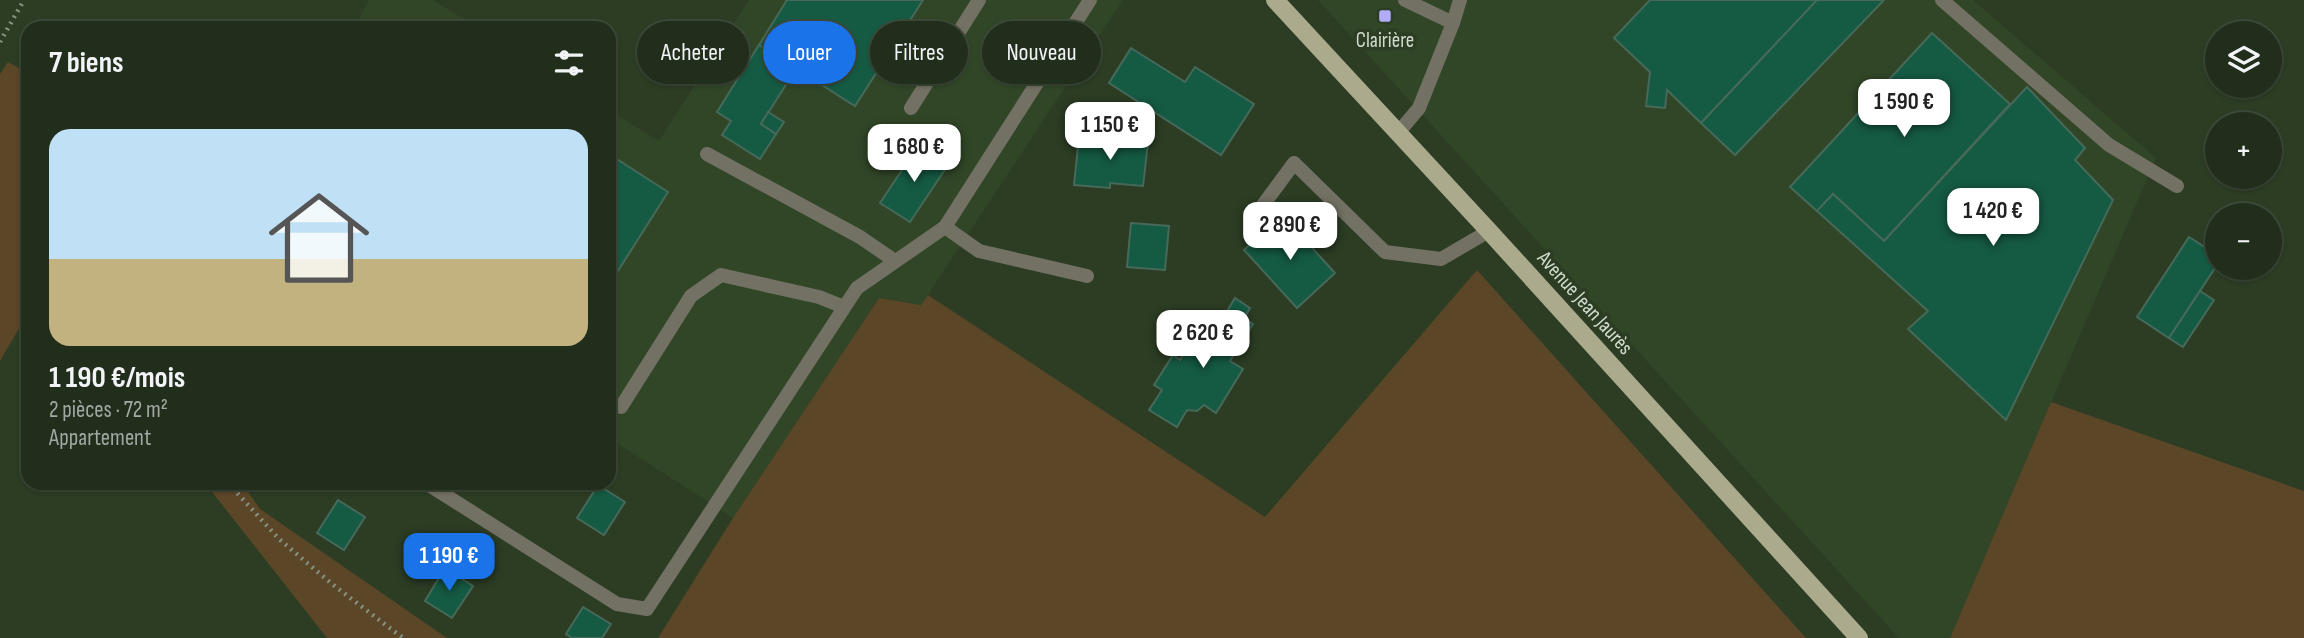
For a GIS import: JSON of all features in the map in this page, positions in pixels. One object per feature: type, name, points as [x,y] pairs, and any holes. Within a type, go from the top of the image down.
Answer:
[{"type":"main road","name":"Avenue Jean Jaurès","points":[[1275,0],[1859,638]]},
{"type":"street","points":[[911,108],[979,0]]},
{"type":"street","points":[[437,490],[617,604],[647,609],[857,288],[945,227],[1090,0]]},
{"type":"street","points":[[1405,0],[1453,23]]},
{"type":"street","points":[[1398,133],[1419,108],[1460,0]]},
{"type":"street","points":[[1941,0],[2109,145],[2177,186]]},
{"type":"street","points":[[707,154],[860,237],[895,261]]},
{"type":"street","points":[[1255,216],[1294,163],[1385,252],[1441,259],[1489,231]]},
{"type":"street","points":[[945,227],[979,251],[1087,276]]},
{"type":"street","points":[[621,407],[691,296],[721,275],[819,297],[845,307]]},
{"type":"path","points":[[0,42],[24,0]]},
{"type":"path","points":[[234,490],[279,539],[403,638]]},
{"type":"shaded area","points":[[369,0],[433,0],[467,21],[358,21]]},
{"type":"shaded area","points":[[749,0],[1123,0],[1101,33],[1101,21],[982,21],[982,84],[1067,84],[921,305],[879,298],[733,518],[616,443],[616,114],[659,141],[695,84],[749,84],[749,21],[736,21]]},
{"type":"shaded area","points":[[1318,0],[1973,0],[2156,158],[1950,638],[1899,638]]},
{"type":"shaded area","points":[[8,62],[21,69],[21,325],[0,361],[0,74]]},
{"type":"shaded area","points":[[1477,270],[1806,638],[658,638],[733,518],[879,298],[921,305],[928,295],[1265,517]]},
{"type":"shaded area","points":[[2051,402],[2304,491],[2304,638],[1950,638]]},
{"type":"shaded area","points":[[211,490],[247,490],[260,509],[447,638],[327,638]]},
{"type":"building","points":[[787,0],[923,0],[910,21],[870,21],[870,83],[855,106],[820,84],[856,84],[856,21],[774,21]]},
{"type":"building","points":[[1650,0],[1817,0],[1701,123],[1667,90],[1665,108],[1646,106],[1650,72],[1614,38]]},
{"type":"building","points":[[1817,0],[1884,0],[1735,155],[1701,123]]},
{"type":"building","points":[[1932,33],[2010,104],[1884,241],[1833,194],[1817,211],[1790,187]]},
{"type":"building","points":[[759,45],[763,48],[763,84],[786,84],[761,124],[776,134],[760,159],[722,135],[731,121],[717,112],[735,84],[749,84],[749,61]]},
{"type":"building","points":[[1131,48],[1185,82],[1195,67],[1254,104],[1221,155],[1109,83]]},
{"type":"building","points":[[2027,87],[2085,148],[2075,160],[2113,200],[2006,420],[1908,329],[1928,311],[1817,211],[1833,194],[1884,241]]},
{"type":"building","points":[[768,112],[784,122],[776,134],[761,124]]},
{"type":"building","points":[[1079,136],[1148,143],[1143,186],[1110,183],[1110,188],[1074,185]]},
{"type":"building","points":[[918,146],[948,165],[910,222],[880,203]]},
{"type":"building","points":[[616,159],[668,192],[616,274]]},
{"type":"building","points":[[1282,215],[1335,273],[1297,308],[1244,250]]},
{"type":"building","points":[[1131,223],[1169,226],[1165,270],[1127,267]]},
{"type":"building","points":[[2189,237],[2205,247],[2205,280],[2207,280],[2169,338],[2137,317]]},
{"type":"building","points":[[2200,291],[2214,300],[2183,347],[2169,338]]},
{"type":"building","points":[[1235,298],[1250,308],[1244,318],[1253,324],[1230,361],[1243,369],[1216,413],[1204,405],[1197,411],[1187,410],[1177,427],[1149,410],[1162,390],[1154,385],[1173,355],[1180,360],[1193,338],[1206,346]]},
{"type":"building","points":[[595,490],[606,490],[625,502],[604,535],[577,518]]},
{"type":"building","points":[[338,500],[365,517],[344,550],[317,533]]},
{"type":"building","points":[[445,568],[473,586],[452,618],[425,601]]},
{"type":"building","points":[[583,607],[611,624],[602,638],[572,638],[566,634]]},
{"type":"place","name":"Clairière","points":[[1385,16]]}]
